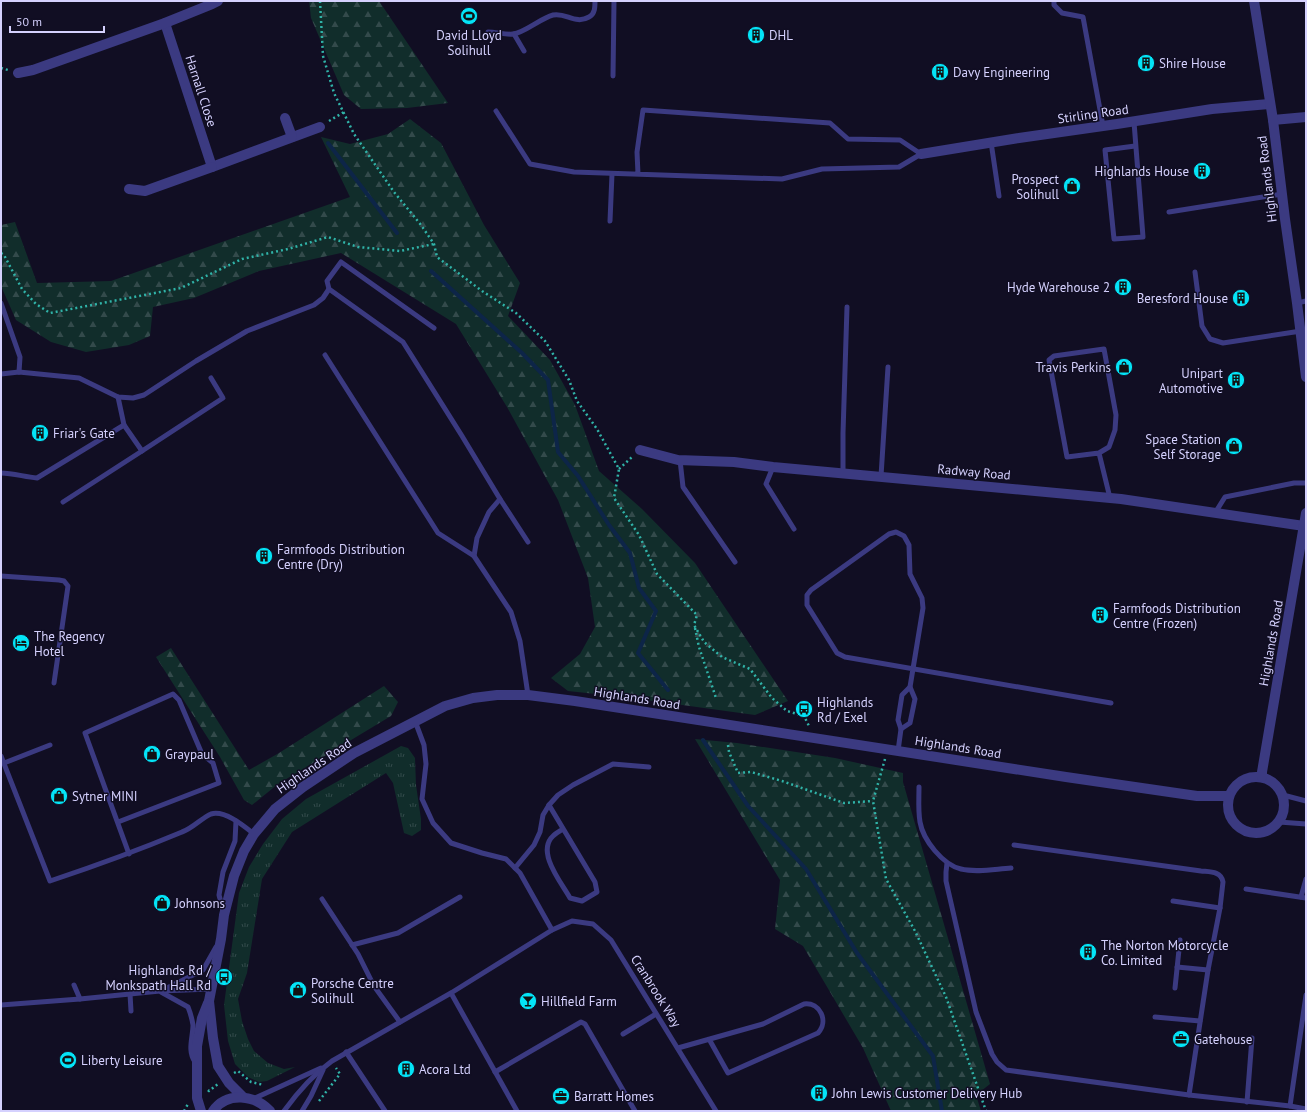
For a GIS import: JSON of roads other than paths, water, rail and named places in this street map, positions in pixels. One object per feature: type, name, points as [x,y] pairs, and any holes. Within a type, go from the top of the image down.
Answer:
[{"type":"street","points":[[18,73],[33,70],[165,23],[218,1]]},
{"type":"street","name":"Highlands Road","points":[[1254,1],[1269,104],[1273,120],[1282,194],[1302,302],[1301,331],[1306,377]]},
{"type":"street","name":"Harnall Close","points":[[165,23],[212,167]]},
{"type":"street","name":"Stirling Road","points":[[921,154],[991,142],[1134,122],[1212,108],[1269,104]]},
{"type":"street","points":[[1273,120],[1306,117]]},
{"type":"street","points":[[285,118],[292,137]]},
{"type":"street","points":[[129,189],[145,191],[320,127]]},
{"type":"street","name":"Radway Road","points":[[640,450],[680,460],[734,462],[773,467],[1110,498],[1305,526]]},
{"type":"street","name":"Highlands Road","points":[[1262,777],[1306,513]]},
{"type":"street","name":"Highlands Road","points":[[201,1111],[197,1098],[197,1046],[202,1018],[209,1001],[224,915],[234,876],[244,851],[254,834],[275,809],[303,786],[354,753],[445,706],[473,698],[497,695],[528,695],[1197,796],[1228,796]]},
{"type":"street","points":[[1252,776],[1262,777],[1275,783],[1283,795],[1284,809],[1279,822],[1269,830],[1256,834],[1243,830],[1233,822],[1228,809],[1228,796],[1233,787],[1242,780],[1252,776]]},
{"type":"street","name":"Highlands Road","points":[[209,1001],[212,1038],[218,1066],[229,1083],[248,1098],[262,1103],[270,1111]]},
{"type":"street","points":[[191,1111],[197,1098]]},
{"type":"street","points":[[213,1111],[223,1102],[233,1098],[248,1098]]},
{"type":"lane","points":[[488,32],[514,34],[552,15],[560,14],[577,20],[584,19],[591,16],[595,11],[595,1]]},
{"type":"lane","points":[[613,76],[614,1]]},
{"type":"lane","points":[[1054,1],[1054,4],[1062,13],[1083,17],[1103,126]]},
{"type":"lane","points":[[514,34],[524,51]]},
{"type":"lane","points":[[496,111],[530,164],[574,172],[782,179],[822,169],[899,167],[921,154],[900,140],[848,139],[830,123],[643,110],[637,152],[638,174]]},
{"type":"lane","points":[[1134,122],[1143,237],[1114,239],[1105,150],[1135,146]]},
{"type":"lane","points":[[991,142],[999,196]]},
{"type":"lane","points":[[610,221],[612,174]]},
{"type":"lane","points":[[1169,212],[1282,194]]},
{"type":"lane","points":[[434,328],[341,262],[327,282],[329,288],[402,342],[459,430],[500,499],[528,542]]},
{"type":"lane","points":[[1195,272],[1202,326],[1210,339],[1223,343],[1301,331]]},
{"type":"lane","points":[[1,374],[19,372],[78,378],[118,397],[133,398],[144,395],[196,361],[247,331],[314,305],[323,298],[329,288]]},
{"type":"lane","points":[[1,303],[20,357],[19,372]]},
{"type":"lane","points":[[843,473],[843,433],[848,307]]},
{"type":"lane","points":[[1104,349],[1116,416],[1115,430],[1109,447],[1099,454],[1067,457],[1049,360],[1054,356],[1104,349]]},
{"type":"lane","points":[[325,355],[438,533],[474,556],[511,612],[520,641],[528,695]]},
{"type":"lane","points":[[881,476],[888,367]]},
{"type":"lane","points":[[62,502],[224,398],[211,378]]},
{"type":"lane","points":[[118,397],[124,425],[142,451]]},
{"type":"lane","points":[[1,473],[37,478],[124,425]]},
{"type":"lane","points":[[1099,454],[1110,498]]},
{"type":"lane","points":[[680,460],[684,487],[735,562]]},
{"type":"lane","points":[[773,467],[766,484],[794,529]]},
{"type":"lane","points":[[1215,513],[1225,497],[1294,483],[1306,483]]},
{"type":"lane","points":[[474,556],[477,538],[489,512],[500,499]]},
{"type":"lane","points":[[898,752],[902,729],[898,720],[902,695],[910,687],[914,669],[923,603],[910,574],[909,545],[904,536],[896,532],[888,534],[811,590],[807,595],[807,605],[837,653],[844,657],[914,669],[1111,703]]},
{"type":"lane","points":[[1,576],[59,580],[64,581],[68,586],[54,683]]},
{"type":"lane","points":[[902,729],[910,723],[915,699],[910,687]]},
{"type":"lane","points":[[118,822],[219,783],[213,762],[202,754],[179,700],[173,694],[85,733],[129,854]]},
{"type":"lane","points":[[415,721],[424,745],[426,764],[422,799],[433,823],[451,843],[506,859],[520,873],[552,930]]},
{"type":"lane","points":[[4,764],[50,745]]},
{"type":"lane","points":[[1,756],[50,881],[129,854],[188,830],[210,814],[219,814],[236,821],[254,834]]},
{"type":"lane","points":[[515,868],[534,846],[540,832],[543,815],[558,795],[573,784],[612,764],[649,766]]},
{"type":"lane","points":[[919,787],[918,806],[920,823],[928,841],[947,863],[961,869],[978,871],[1011,868]]},
{"type":"lane","points":[[1283,795],[1306,801]]},
{"type":"lane","points":[[549,805],[595,882],[597,892],[582,901],[570,898],[547,858],[547,846],[552,836],[563,829]]},
{"type":"lane","points":[[224,915],[219,895],[223,872],[235,841],[236,821]]},
{"type":"lane","points":[[1279,822],[1306,824]]},
{"type":"lane","points":[[1014,845],[1101,856],[1219,874],[1222,877],[1223,882],[1220,908],[1208,970],[1189,1095]]},
{"type":"lane","points":[[947,863],[946,881],[976,1012],[992,1054],[997,1062],[1006,1070],[1306,1109]]},
{"type":"lane","points":[[1246,889],[1304,898],[1306,879]]},
{"type":"lane","points":[[352,945],[398,933],[460,897]]},
{"type":"lane","points":[[322,899],[352,945],[374,986],[400,1022]]},
{"type":"lane","points":[[1173,901],[1220,908]]},
{"type":"lane","name":"Cranbrook Way","points":[[324,1067],[346,1052],[451,993],[552,930],[572,921],[593,924],[611,940],[716,1111]]},
{"type":"lane","points":[[160,991],[203,970],[221,939]]},
{"type":"lane","points":[[1174,988],[1180,940]]},
{"type":"lane","points":[[1177,967],[1208,970]]},
{"type":"lane","points":[[74,985],[80,999]]},
{"type":"lane","points":[[1,1005],[160,991],[211,989]]},
{"type":"lane","points":[[160,991],[188,1006],[193,1024],[191,1045],[192,1057],[197,1065]]},
{"type":"lane","points":[[451,993],[517,1111]]},
{"type":"lane","points":[[130,994],[131,1011]]},
{"type":"lane","points":[[1290,1106],[1306,995]]},
{"type":"lane","points":[[678,1048],[709,1039],[763,1024],[804,1004],[810,1003],[815,1006],[823,1018],[822,1029],[818,1033],[728,1073],[709,1039]]},
{"type":"lane","points":[[623,1034],[656,1014]]},
{"type":"lane","points":[[1155,1017],[1200,1022]]},
{"type":"lane","points":[[495,1072],[581,1022],[585,1024],[635,1111]]},
{"type":"lane","points":[[1247,1102],[1252,1038]]},
{"type":"lane","points":[[346,1052],[385,1111]]},
{"type":"lane","points":[[248,1098],[324,1067]]},
{"type":"lane","points":[[284,1111],[293,1099],[324,1067]]},
{"type":"lane","points":[[302,1111],[311,1096],[324,1067]]},
{"type":"waterway","points":[[328,143],[397,233]]},
{"type":"waterway","points":[[431,271],[522,353],[548,380],[558,452],[578,476],[609,525],[630,553],[639,588],[656,611],[638,653],[668,690]]},
{"type":"waterway","points":[[703,740],[748,806],[806,869],[857,953],[933,1056],[942,1111]]},
{"type":"place","name":"David Lloyd Solihull","points":[[469,16]]},
{"type":"place","name":"DHL","points":[[756,35]]},
{"type":"place","name":"Shire House","points":[[1146,63]]},
{"type":"place","name":"Davy Engineering","points":[[940,72]]},
{"type":"place","name":"Highlands House","points":[[1202,171]]},
{"type":"place","name":"Prospect Solihull","points":[[1072,186]]},
{"type":"place","name":"Hyde Warehouse 2","points":[[1123,287]]},
{"type":"place","name":"Beresford House","points":[[1241,298]]},
{"type":"place","name":"Travis Perkins","points":[[1124,367]]},
{"type":"place","name":"Unipart Automotive","points":[[1236,380]]},
{"type":"place","name":"Friar's Gate","points":[[40,433]]},
{"type":"place","name":"Space Station Self Storage","points":[[1234,446]]},
{"type":"place","name":"Farmfoods Distribution Centre (Dry)","points":[[264,556]]},
{"type":"place","name":"Farmfoods Distribution Centre (Frozen)","points":[[1100,615]]},
{"type":"place","name":"The Regency Hotel","points":[[21,643]]},
{"type":"place","name":"Highlands Rd / Exel","points":[[804,709]]},
{"type":"place","name":"Graypaul","points":[[152,754]]},
{"type":"place","name":"Sytner MINI","points":[[59,796]]},
{"type":"place","name":"Johnsons","points":[[162,903]]},
{"type":"place","name":"The Norton Motorcycle Co. Limited","points":[[1088,952]]},
{"type":"place","name":"Highlands Rd / Monkspath Hall Rd","points":[[224,977]]},
{"type":"place","name":"Porsche Centre Solihull","points":[[298,990]]},
{"type":"place","name":"Hillfield Farm","points":[[528,1001]]},
{"type":"place","name":"Gatehouse","points":[[1181,1039]]},
{"type":"place","name":"Liberty Leisure","points":[[68,1060]]},
{"type":"place","name":"Acora Ltd","points":[[406,1069]]},
{"type":"place","name":"John Lewis Customer Delivery Hub","points":[[819,1093]]},
{"type":"place","name":"Barratt Homes","points":[[561,1096]]}]
